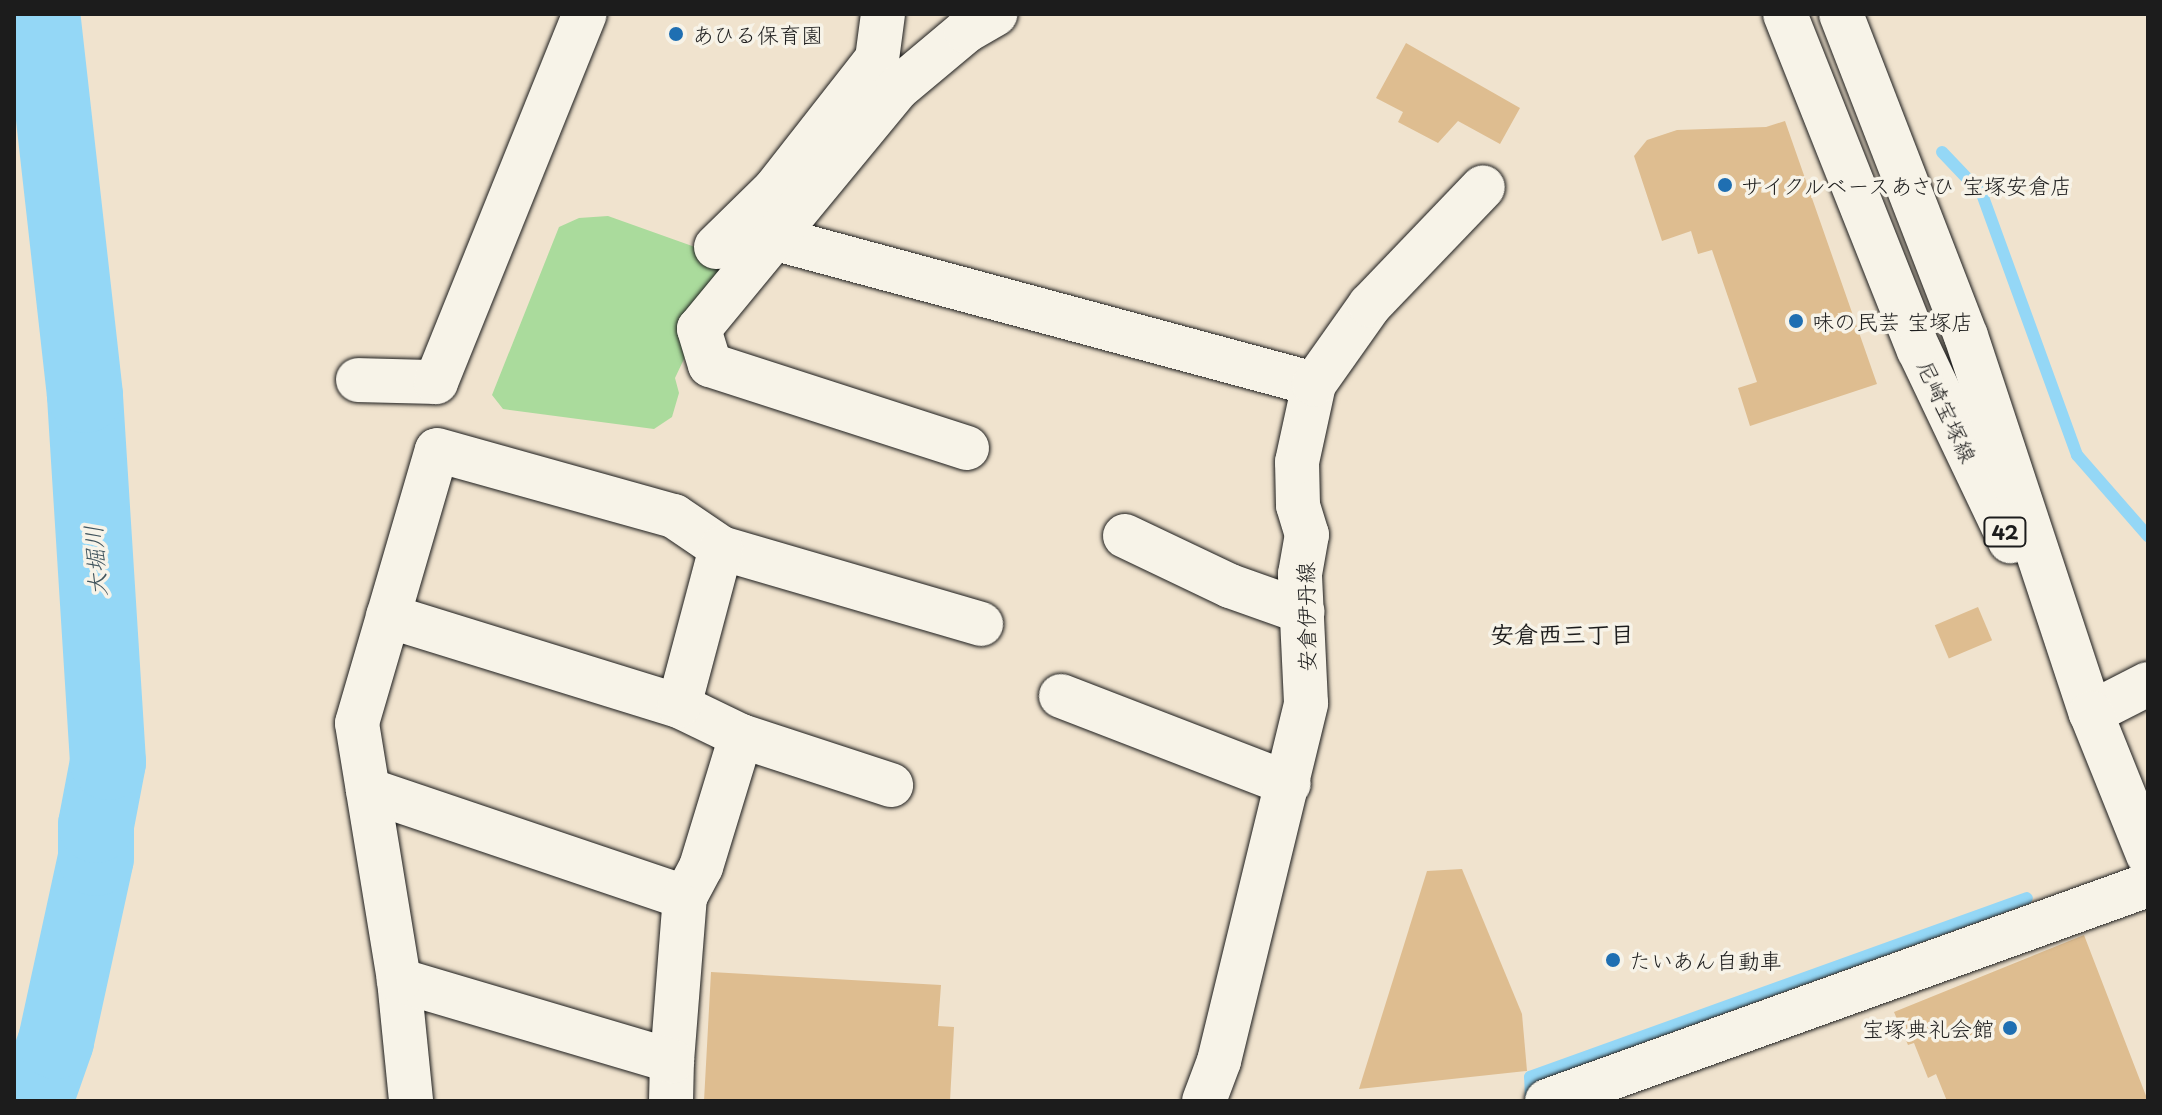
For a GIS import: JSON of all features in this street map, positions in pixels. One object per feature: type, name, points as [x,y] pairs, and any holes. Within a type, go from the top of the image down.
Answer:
[{"type":"street","points":[[358,380],[436,382],[585,14]]},
{"type":"street","points":[[716,247],[775,189],[877,59],[883,14]]},
{"type":"street","points":[[967,448],[710,365],[699,329],[898,88],[956,38],[995,14]]},
{"type":"street","name":"尼崎宝塚線","points":[[1785,14],[1919,350],[2091,713],[2148,855]]},
{"type":"street","name":"尼崎宝塚線","points":[[1841,14],[1966,336],[2091,713]]},
{"type":"street","name":"安倉伊丹線","points":[[1204,1101],[1219,1061],[1289,784],[1306,703],[1300,574],[1307,535],[1298,505],[1297,462],[1314,384],[1370,305],[1483,187]]},
{"type":"street","points":[[773,238],[1314,384]]},
{"type":"street","points":[[411,1101],[399,980],[357,723],[437,450],[674,516],[721,548],[981,624]]},
{"type":"street","points":[[1125,536],[1230,586],[1303,612]]},
{"type":"street","points":[[679,706],[721,548]]},
{"type":"street","points":[[388,616],[679,706],[741,736],[891,785]]},
{"type":"street","points":[[2091,713],[2148,684]]},
{"type":"street","points":[[1061,696],[1289,784]]},
{"type":"street","points":[[399,980],[672,1081],[685,897],[701,867],[741,736]]},
{"type":"street","points":[[368,790],[685,897]]},
{"type":"street","points":[[1547,1101],[2148,885]]},
{"type":"green space","points":[[608,216],[723,257],[727,268],[675,378],[679,393],[672,417],[654,429],[503,409],[492,395],[559,227],[579,218]]},
{"type":"building","points":[[1406,43],[1520,108],[1500,144],[1458,121],[1438,143],[1398,122],[1403,112],[1376,98]]},
{"type":"building","points":[[1785,121],[1877,384],[1750,426],[1738,388],[1757,382],[1712,250],[1698,254],[1691,231],[1662,241],[1634,156],[1647,140],[1677,130],[1766,127]]},
{"type":"building","points":[[1978,607],[1992,640],[1949,659],[1935,625]]},
{"type":"building","points":[[1462,869],[1522,1014],[1527,1071],[1359,1089],[1427,871]]},
{"type":"building","name":"宝塚典礼会館","points":[[2084,935],[2148,1101],[1947,1101],[1936,1074],[1928,1078],[1914,1043],[1908,1045],[1894,1012]]},
{"type":"building","points":[[711,972],[941,985],[938,1026],[954,1027],[950,1101],[704,1101]]},
{"type":"waterway","name":"大堀川","points":[[35,1101],[56,1041],[96,858],[96,825],[108,762],[85,395],[42,14]]},
{"type":"waterway","points":[[1942,152],[1982,194],[2077,455],[2148,536]]},
{"type":"waterway","points":[[1531,1101],[1530,1077],[2027,898]]},
{"type":"place","name":"あひる保育園","points":[[676,34]]},
{"type":"place","name":"サイクルベースあさひ 宝塚安倉店","points":[[1725,185]]},
{"type":"place","name":"味の民芸 宝塚店","points":[[1796,321]]},
{"type":"place","name":"たいあん自動車","points":[[1613,960]]},
{"type":"place","name":"宝塚典礼会館","points":[[2010,1028]]},
{"type":"district","name":"安倉西三丁目","points":[[1562,634]]}]
